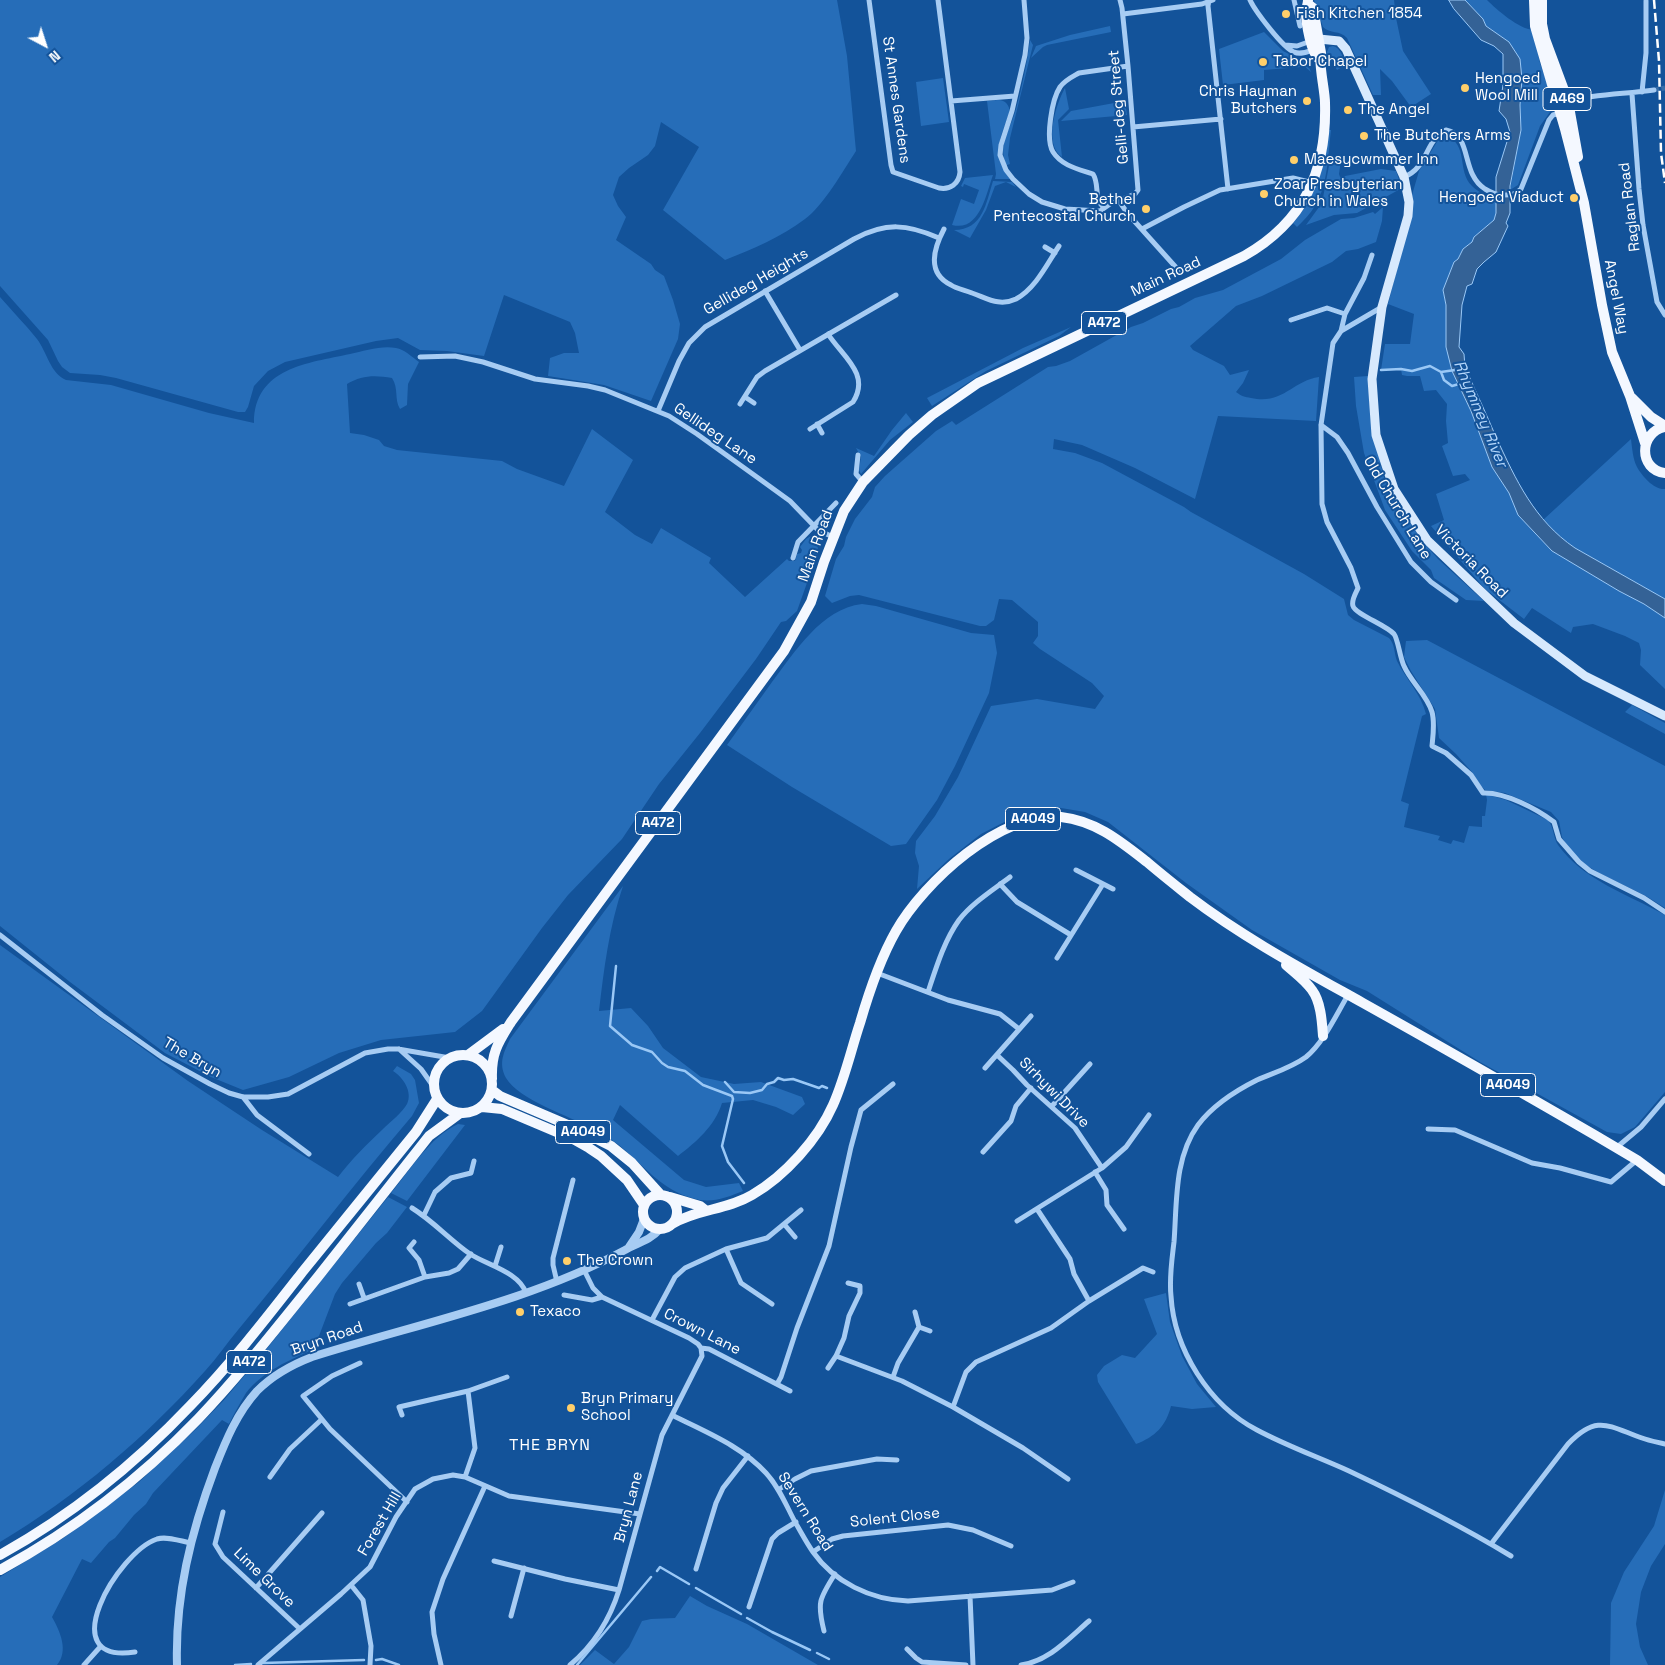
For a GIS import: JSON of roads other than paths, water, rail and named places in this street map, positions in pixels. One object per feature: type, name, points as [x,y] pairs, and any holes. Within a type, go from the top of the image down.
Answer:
[{"type":"main road","name":"A469","points":[[1534,0],[1535,26],[1561,113],[1583,200]]},
{"type":"main road","name":"A469","points":[[1542,0],[1542,24],[1545,39],[1568,101],[1576,143],[1583,200]]},
{"type":"main road","name":"Main Road","points":[[511,1022],[784,651],[811,602],[844,511],[863,482],[932,415],[978,383],[1257,249],[1278,232],[1301,206],[1313,183],[1322,150],[1325,125],[1324,90],[1319,59],[1321,53],[1313,8],[1308,2]]},
{"type":"main road","points":[[1318,44],[1339,40],[1346,49],[1404,177]]},
{"type":"main road","name":"Victoria Road","points":[[1404,177],[1409,202],[1408,216],[1382,307],[1372,379],[1376,436],[1394,489],[1427,540],[1514,623],[1585,676],[1665,716]]},
{"type":"main road","name":"Angel Way","points":[[1583,200],[1612,352],[1630,396],[1645,443],[1644,451],[1649,465],[1655,470],[1665,473]]},
{"type":"main road","name":"Angel Way","points":[[1630,396],[1651,417],[1665,426]]},
{"type":"main road","points":[[1645,443],[1648,437],[1665,426]]},
{"type":"main road","name":"A4049","points":[[672,1224],[681,1219],[700,1214],[705,1210],[735,1203],[753,1195],[787,1169],[814,1136],[832,1108],[842,1083],[860,1020],[877,973],[897,930],[917,902],[956,862],[979,845],[1020,823],[1058,816],[1090,823],[1104,830],[1122,842],[1204,908],[1268,950],[1586,1130],[1637,1160],[1665,1181]]},
{"type":"main road","points":[[1268,950],[1304,980],[1314,992],[1323,1036]]},
{"type":"main road","name":"A472","points":[[468,1055],[511,1022]]},
{"type":"main road","name":"A472","points":[[492,1084],[491,1063],[500,1040],[511,1022]]},
{"type":"main road","points":[[468,1055],[477,1058],[489,1071],[492,1084],[488,1099],[482,1107],[475,1111],[459,1114],[450,1111],[437,1099],[433,1086],[434,1078],[437,1069],[450,1058],[468,1055]]},
{"type":"main road","name":"A4049","points":[[492,1084],[500,1096],[582,1131],[611,1146],[632,1163],[664,1195]]},
{"type":"main road","name":"A472","points":[[0,1555],[63,1515],[100,1488],[132,1462],[190,1406],[256,1331],[416,1132],[437,1099]]},
{"type":"main road","name":"A4049","points":[[482,1107],[502,1109],[573,1139],[589,1148],[601,1156],[627,1180],[644,1205]]},
{"type":"main road","name":"A472","points":[[0,1570],[60,1533],[108,1498],[164,1451],[197,1420],[261,1348],[429,1136],[459,1114]]},
{"type":"main road","points":[[664,1195],[672,1199],[677,1208],[677,1213],[672,1224],[666,1228],[652,1228],[642,1213],[644,1205],[652,1197],[664,1195],[700,1206],[705,1210]]},
{"type":"street","name":"St Annes Gardens","points":[[869,0],[893,172],[939,188],[950,188],[958,182],[960,172],[938,0]]},
{"type":"street","points":[[1024,0],[1027,38],[1012,112],[1001,146],[1002,164],[1013,179],[1029,194],[1052,206],[1065,209],[1097,211],[1119,201],[1181,273]]},
{"type":"street","name":"Gelli-deg Street","points":[[1119,201],[1135,194],[1138,190],[1134,127],[1120,0]]},
{"type":"street","points":[[1123,14],[1202,4],[1210,0],[1213,50],[1228,189]]},
{"type":"street","points":[[1250,0],[1252,6],[1288,50],[1299,54],[1318,44]]},
{"type":"street","points":[[1294,0],[1300,26]]},
{"type":"street","points":[[1642,92],[1646,53],[1646,1]]},
{"type":"street","points":[[1285,45],[1318,44]]},
{"type":"street","points":[[1104,208],[1098,200],[1096,178],[1093,174],[1065,164],[1051,150],[1050,130],[1052,114],[1059,89],[1072,76],[1128,66]]},
{"type":"street","points":[[1568,101],[1594,96],[1632,94],[1654,90]]},
{"type":"street","name":"Raglan Road","points":[[1632,94],[1643,225],[1657,302],[1665,315]]},
{"type":"street","points":[[950,101],[1015,96]]},
{"type":"street","points":[[1404,177],[1420,166],[1438,135],[1446,130],[1453,131],[1459,136],[1472,174],[1479,185],[1494,194],[1512,196],[1521,189],[1549,120],[1553,115],[1561,113]]},
{"type":"street","points":[[1134,127],[1220,119]]},
{"type":"street","points":[[1142,229],[1213,193],[1293,178],[1313,183]]},
{"type":"street","name":"Gellideg Heights","points":[[658,411],[671,377],[690,343],[712,322],[854,239],[881,228],[892,226],[908,227],[939,238]]},
{"type":"street","points":[[944,229],[935,249],[934,257],[937,271],[943,280],[955,287],[997,302],[1006,302],[1023,294],[1038,278],[1059,246]]},
{"type":"street","points":[[1045,247],[1055,252]]},
{"type":"street","points":[[1372,255],[1364,278],[1345,314],[1341,331],[1333,343],[1321,425],[1322,504],[1327,522],[1351,568],[1358,588],[1353,599],[1353,605],[1356,610],[1395,635],[1405,668],[1432,712],[1432,746],[1446,753],[1471,775],[1483,793],[1509,798],[1554,822],[1559,840],[1590,871],[1644,898],[1665,912]]},
{"type":"street","points":[[765,291],[800,350]]},
{"type":"street","points":[[886,292],[890,299]]},
{"type":"street","points":[[740,404],[758,377],[765,371],[896,295]]},
{"type":"street","points":[[1341,331],[1382,307]]},
{"type":"street","points":[[1291,320],[1327,308],[1345,314]]},
{"type":"street","points":[[810,428],[853,402],[859,387],[860,378],[856,370],[828,334]]},
{"type":"street","name":"Gellideg Lane","points":[[420,357],[455,356],[483,362],[535,379],[605,390],[658,411],[690,429],[761,480],[790,501],[813,525],[827,536],[833,537]]},
{"type":"street","points":[[745,397],[754,402]]},
{"type":"street","points":[[817,424],[822,433]]},
{"type":"street","name":"Old Church Lane","points":[[1321,425],[1337,438],[1348,453],[1411,562],[1431,582],[1456,600]]},
{"type":"street","points":[[858,455],[856,474],[863,482]]},
{"type":"street","name":"Main Road","points":[[793,558],[797,551],[798,542],[813,525],[828,516],[836,503]]},
{"type":"street","points":[[1076,870],[1113,889]]},
{"type":"street","points":[[928,992],[943,950],[959,920],[1010,877]]},
{"type":"street","points":[[1000,884],[1017,902],[1071,935]]},
{"type":"street","points":[[1057,958],[1103,884]]},
{"type":"street","name":"The Bryn","points":[[0,935],[102,1015],[163,1058],[210,1084],[243,1097],[268,1097],[288,1094],[365,1053],[398,1049],[450,1058]]},
{"type":"street","points":[[877,973],[948,1000],[1000,1014],[1019,1029]]},
{"type":"street","points":[[1348,994],[1313,1050],[1296,1063],[1236,1091],[1220,1102],[1198,1125],[1189,1141],[1180,1163],[1171,1274],[1170,1296],[1178,1334],[1187,1355],[1207,1388],[1239,1418],[1258,1430],[1349,1471],[1443,1517],[1511,1556]]},
{"type":"street","points":[[985,1068],[1031,1016]]},
{"type":"street","points":[[398,1049],[421,1069],[433,1086]]},
{"type":"street","name":"Sirhywi Drive","points":[[997,1055],[1075,1128],[1102,1168]]},
{"type":"street","points":[[1052,1106],[1090,1064]]},
{"type":"street","points":[[776,1384],[781,1377],[797,1328],[829,1246],[861,1110],[893,1084]]},
{"type":"street","points":[[983,1152],[1011,1121],[1016,1106],[1031,1088]]},
{"type":"street","points":[[243,1097],[257,1115],[309,1154]]},
{"type":"street","points":[[1616,1148],[1641,1126],[1665,1098]]},
{"type":"street","points":[[1018,1221],[1102,1168],[1126,1147],[1149,1115]]},
{"type":"street","points":[[1428,1129],[1455,1130],[1532,1163],[1560,1168],[1612,1182],[1637,1160]]},
{"type":"street","points":[[424,1215],[435,1192],[451,1178],[470,1174],[474,1161]]},
{"type":"street","points":[[1095,1172],[1106,1190],[1107,1205],[1124,1229]]},
{"type":"street","points":[[557,1282],[553,1258],[573,1180]]},
{"type":"street","points":[[412,1208],[424,1215],[471,1254],[495,1266],[521,1283],[526,1293]]},
{"type":"street","points":[[1037,1209],[1070,1259],[1074,1274],[1089,1301]]},
{"type":"street","points":[[652,1320],[679,1272],[726,1249],[767,1238],[801,1210]]},
{"type":"street","points":[[629,1247],[639,1232],[644,1218]]},
{"type":"street","points":[[784,1224],[795,1237]]},
{"type":"street","name":"Bryn Road","points":[[177,1665],[176,1635],[182,1583],[191,1543],[210,1483],[232,1428],[248,1402],[267,1382],[279,1372],[301,1361],[557,1282],[629,1247],[649,1240],[660,1229]]},
{"type":"street","points":[[414,1242],[409,1248],[419,1260],[425,1277]]},
{"type":"street","points":[[495,1266],[501,1247]]},
{"type":"street","points":[[726,1249],[741,1283],[772,1304]]},
{"type":"street","points":[[350,1304],[425,1277],[449,1274],[458,1269],[471,1254]]},
{"type":"street","points":[[953,1407],[966,1372],[976,1362],[1050,1328],[1089,1301],[1143,1268],[1153,1272]]},
{"type":"street","name":"Crown Lane","points":[[584,1270],[593,1288],[602,1297],[689,1338],[701,1348],[710,1349],[790,1390]]},
{"type":"street","points":[[828,1368],[844,1338],[849,1316],[860,1293],[860,1286],[848,1283]]},
{"type":"street","points":[[359,1284],[364,1298]]},
{"type":"street","name":"Crown Lane","points":[[564,1296],[592,1300],[602,1297]]},
{"type":"street","points":[[915,1312],[920,1327],[930,1331]]},
{"type":"street","points":[[893,1377],[898,1363],[920,1327]]},
{"type":"street","name":"Bryn Lane","points":[[570,1665],[586,1650],[600,1632],[611,1613],[620,1590],[662,1435],[702,1356],[701,1348]]},
{"type":"street","points":[[836,1356],[893,1377],[961,1410],[1023,1448],[1068,1479]]},
{"type":"street","points":[[360,1363],[332,1376],[303,1396],[322,1420],[406,1502]]},
{"type":"street","points":[[402,1415],[400,1407],[468,1391],[507,1377]]},
{"type":"street","points":[[465,1478],[475,1448],[468,1391]]},
{"type":"street","name":"Severn Road","points":[[672,1415],[734,1446],[748,1456],[766,1473],[778,1490],[812,1552],[824,1566],[863,1592],[894,1600],[925,1600],[1052,1590],[1073,1582]]},
{"type":"street","points":[[270,1477],[290,1449],[322,1420]]},
{"type":"street","points":[[1491,1544],[1577,1434],[1599,1425],[1610,1426],[1641,1438],[1665,1444]]},
{"type":"street","points":[[696,1569],[716,1503],[723,1488],[748,1456]]},
{"type":"street","points":[[778,1490],[795,1478],[812,1471],[877,1459],[897,1460]]},
{"type":"street","name":"Forest Hill","points":[[258,1665],[370,1567],[396,1517],[415,1489],[433,1479],[453,1475],[509,1496],[640,1514]]},
{"type":"street","points":[[440,1665],[432,1612],[485,1486]]},
{"type":"street","name":"Lime Grove","points":[[223,1512],[215,1544],[223,1557],[300,1629]]},
{"type":"street","points":[[256,1588],[322,1513]]},
{"type":"street","points":[[749,1607],[772,1539],[796,1522]]},
{"type":"street","name":"Solent Close","points":[[812,1552],[832,1539],[843,1536],[948,1525],[973,1530],[1011,1546]]},
{"type":"street","points":[[135,1652],[113,1655],[101,1646],[95,1635],[94,1625],[103,1599],[122,1568],[143,1547],[154,1540],[163,1538],[191,1543]]},
{"type":"street","points":[[494,1561],[565,1579],[620,1590]]},
{"type":"street","points":[[511,1616],[524,1568]]},
{"type":"street","points":[[824,1632],[820,1604],[822,1594],[835,1574]]},
{"type":"street","points":[[351,1585],[363,1600],[370,1646],[370,1665]]},
{"type":"street","points":[[970,1596],[973,1665]]},
{"type":"street","points":[[1021,1665],[1032,1663],[1052,1653],[1089,1621]]},
{"type":"street","points":[[84,1665],[101,1646]]},
{"type":"street","points":[[907,1648],[922,1664],[966,1665]]},
{"type":"water","name":"Rhymney River","points":[[1449,0],[1465,0],[1483,19],[1486,26],[1509,42],[1520,59],[1522,79],[1521,130],[1510,186],[1510,213],[1506,223],[1508,226],[1496,252],[1477,269],[1472,284],[1467,286],[1462,305],[1459,347],[1464,354],[1465,367],[1511,469],[1537,512],[1548,525],[1575,548],[1665,599],[1665,618],[1552,551],[1518,515],[1509,493],[1492,467],[1471,411],[1452,371],[1446,347],[1446,305],[1443,290],[1454,262],[1458,259],[1463,249],[1494,220],[1496,213],[1496,177],[1510,132],[1506,119],[1499,111],[1503,85],[1503,54],[1494,46],[1481,40],[1454,9]]},
{"type":"waterway","name":"Rhymney River","points":[[1381,370],[1401,369],[1412,371],[1430,366],[1441,372],[1455,370]]},
{"type":"waterway","name":"Rhymney River","points":[[1441,372],[1444,380],[1452,386],[1459,384]]},
{"type":"waterway","points":[[616,966],[610,1026],[632,1045],[652,1052],[668,1067],[685,1071],[703,1085],[732,1096],[733,1099],[722,1146],[728,1162],[744,1183]]},
{"type":"waterway","points":[[725,1082],[734,1092],[750,1093],[762,1090],[767,1084],[774,1082],[778,1078],[784,1080],[793,1079],[819,1088],[822,1086],[827,1088]]},
{"type":"waterway","points":[[657,1571],[660,1567],[689,1584]]},
{"type":"waterway","points":[[577,1665],[651,1577]]},
{"type":"waterway","points":[[696,1588],[741,1614]]},
{"type":"waterway","points":[[747,1618],[810,1650]]},
{"type":"waterway","points":[[817,1653],[829,1659]]},
{"type":"waterway","points":[[376,1660],[382,1659],[399,1665]]},
{"type":"waterway","points":[[263,1663],[364,1660]]},
{"type":"waterway","points":[[235,1665],[251,1664]]},
{"type":"tunnel","points":[[1654,90],[1665,88]]},
{"type":"railway","points":[[1654,0],[1659,61],[1661,153],[1665,183]]},
{"type":"place","name":"Fish Kitchen 1854","points":[[1286,14]]},
{"type":"place","name":"Tabor Chapel","points":[[1263,62]]},
{"type":"place","name":"Hengoed Wool Mill","points":[[1465,88]]},
{"type":"place","name":"Chris Hayman Butchers","points":[[1307,101]]},
{"type":"place","name":"The Angel","points":[[1348,110]]},
{"type":"place","name":"The Butchers Arms","points":[[1364,136]]},
{"type":"place","name":"Maesycwmmer Inn","points":[[1294,160]]},
{"type":"place","name":"Zoar Presbyterian Church in Wales","points":[[1264,194]]},
{"type":"place","name":"Hengoed Viaduct","points":[[1574,198]]},
{"type":"place","name":"Bethel Pentecostal Church","points":[[1146,209]]},
{"type":"place","name":"The Crown","points":[[567,1261]]},
{"type":"place","name":"Texaco","points":[[520,1312]]},
{"type":"place","name":"Bryn Primary School","points":[[571,1408]]},
{"type":"district","name":"THE BRYN","points":[[550,1446]]}]
